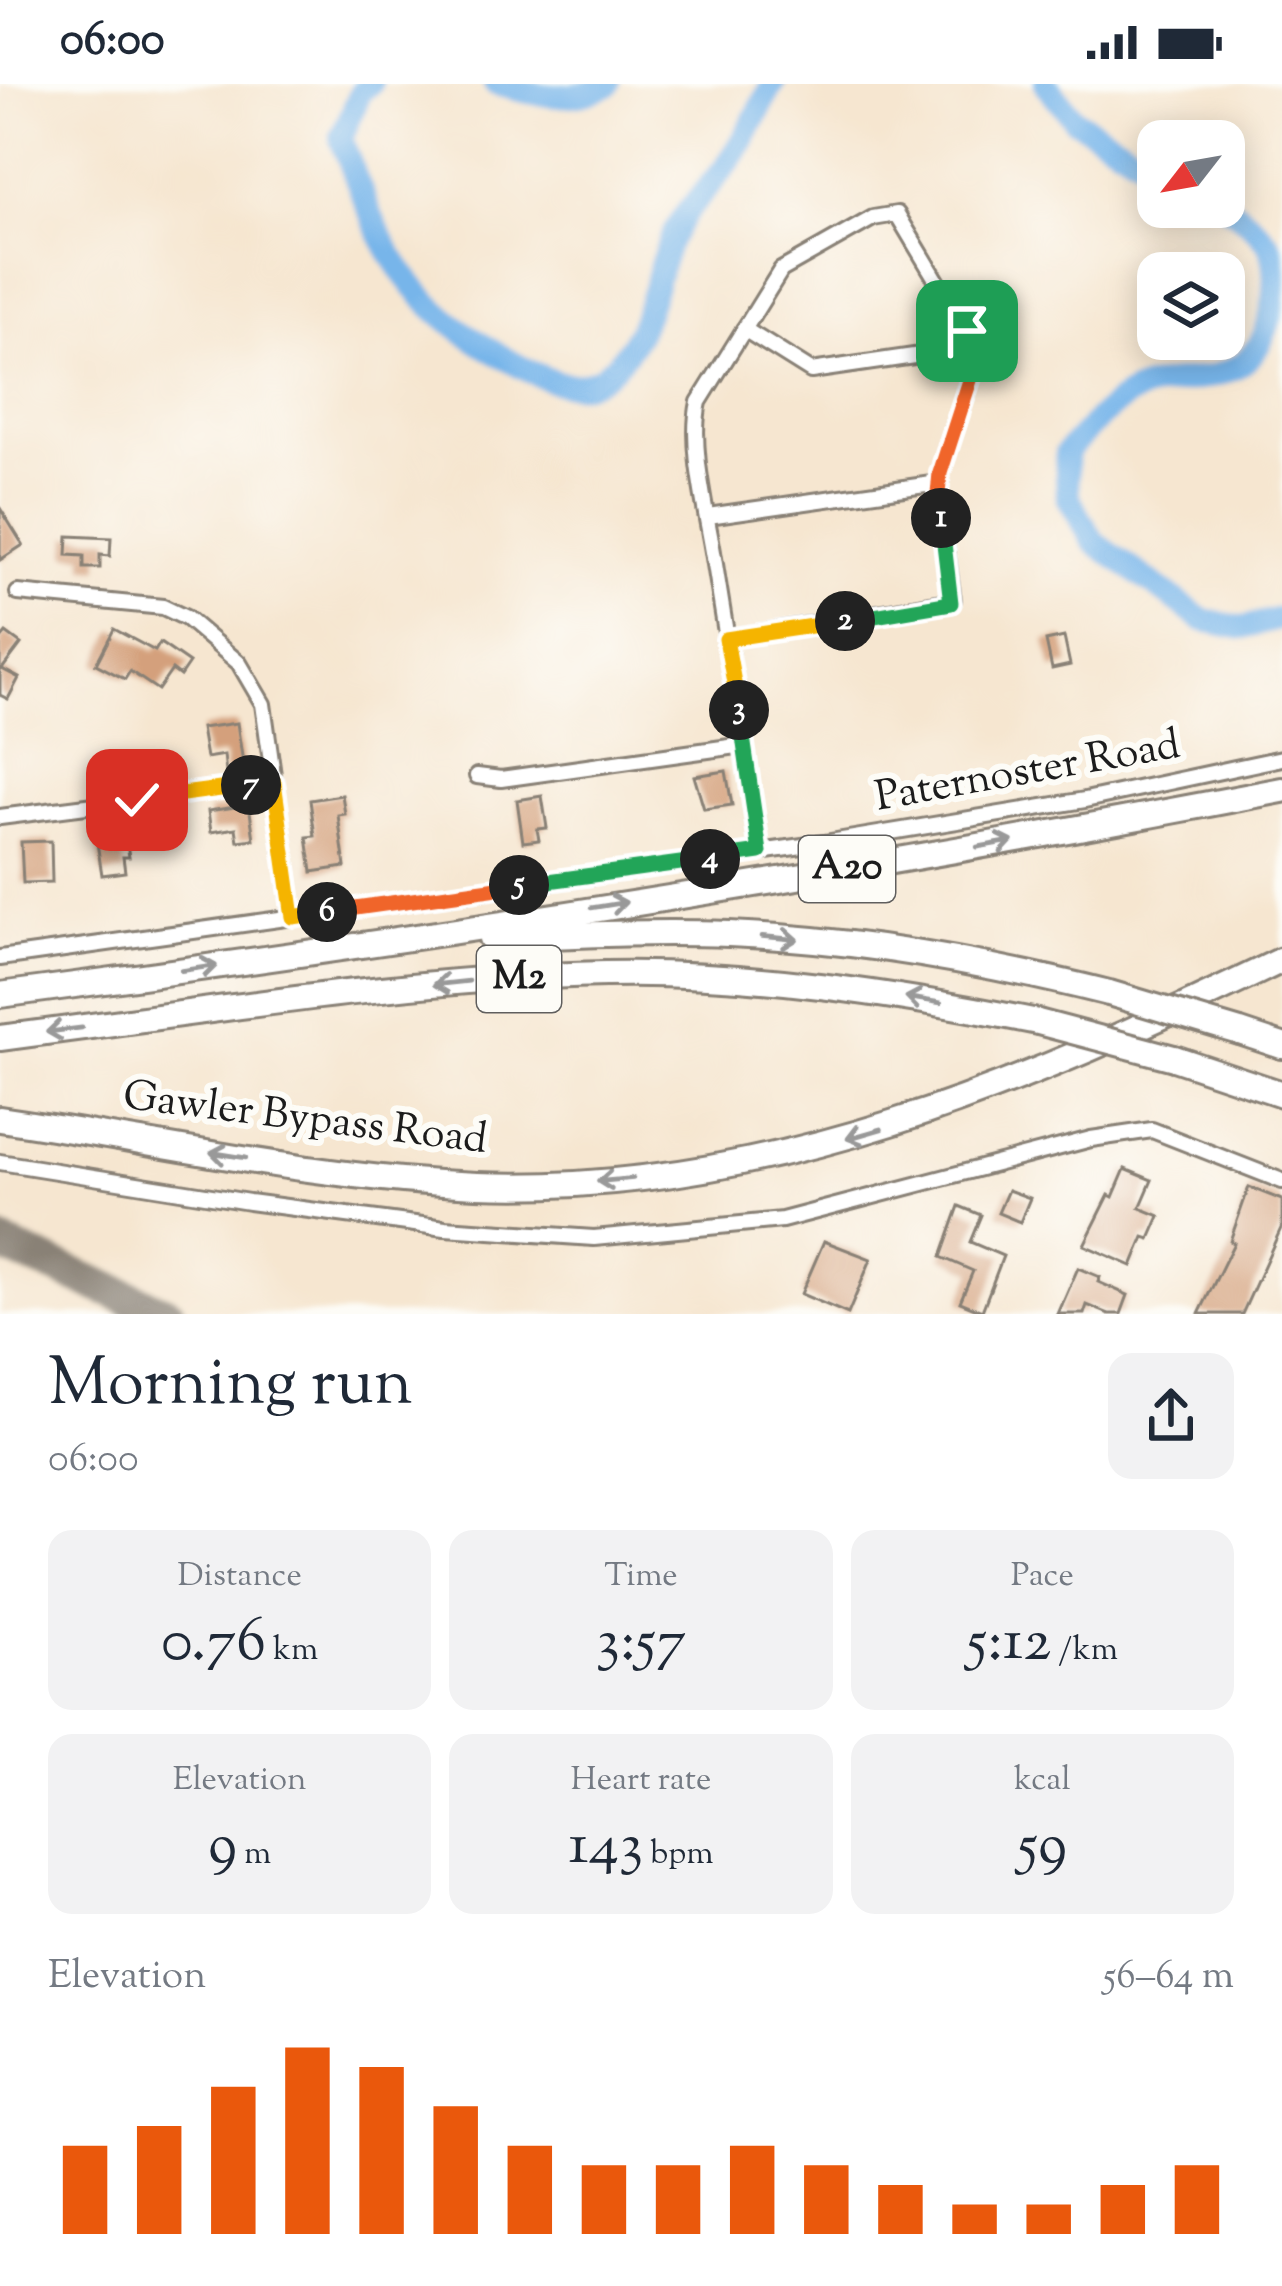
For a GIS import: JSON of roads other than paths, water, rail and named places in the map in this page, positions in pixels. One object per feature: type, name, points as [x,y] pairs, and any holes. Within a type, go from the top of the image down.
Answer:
[{"type":"highway","name":"A20","points":[[0,995],[411,938],[906,860],[1282,790]]},
{"type":"highway","name":"M2","points":[[411,938],[638,932],[734,934],[856,945],[1109,993],[1282,1046]]},
{"type":"highway","name":"Gawler Bypass Road","points":[[0,1119],[428,1182],[546,1184],[678,1174],[808,1150],[924,1115],[1074,1057],[1282,960]]},
{"type":"highway","name":"M2","points":[[0,1038],[404,988],[608,974],[729,979],[926,1000],[1038,1022],[1174,1058],[1282,1094]]},
{"type":"street","points":[[726,639],[953,600],[939,483],[973,371],[967,331],[897,214],[879,217],[781,270],[699,402],[695,419],[707,516],[726,639],[744,745],[760,852]]},
{"type":"street","points":[[744,329],[812,371],[969,348]]},
{"type":"street","points":[[707,516],[939,483]]},
{"type":"street","points":[[18,593],[156,605],[186,618],[239,663],[259,693],[293,917]]},
{"type":"street","points":[[477,776],[501,779],[744,745]]},
{"type":"street","name":"Paternoster Road","points":[[0,958],[760,852],[1085,800],[1282,758]]},
{"type":"street","points":[[0,817],[274,782]]},
{"type":"street","points":[[0,1162],[445,1228],[594,1238],[782,1220],[1091,1139],[1152,1130],[1282,1181]]},
{"type":"waterway","points":[[370,84],[361,91],[341,139],[372,216],[404,274],[425,299],[482,345],[564,384],[595,380],[634,341],[677,227],[735,154],[773,84]]},
{"type":"waterway","points":[[495,84],[566,96],[609,84]]},
{"type":"waterway","points":[[1046,84],[1074,119],[1137,157]]},
{"type":"waterway","points":[[1245,220],[1271,248],[1275,277],[1272,311],[1252,355],[1205,378],[1143,389],[1111,408],[1066,453],[1068,497],[1094,542],[1203,620],[1243,628],[1282,618]]}]
